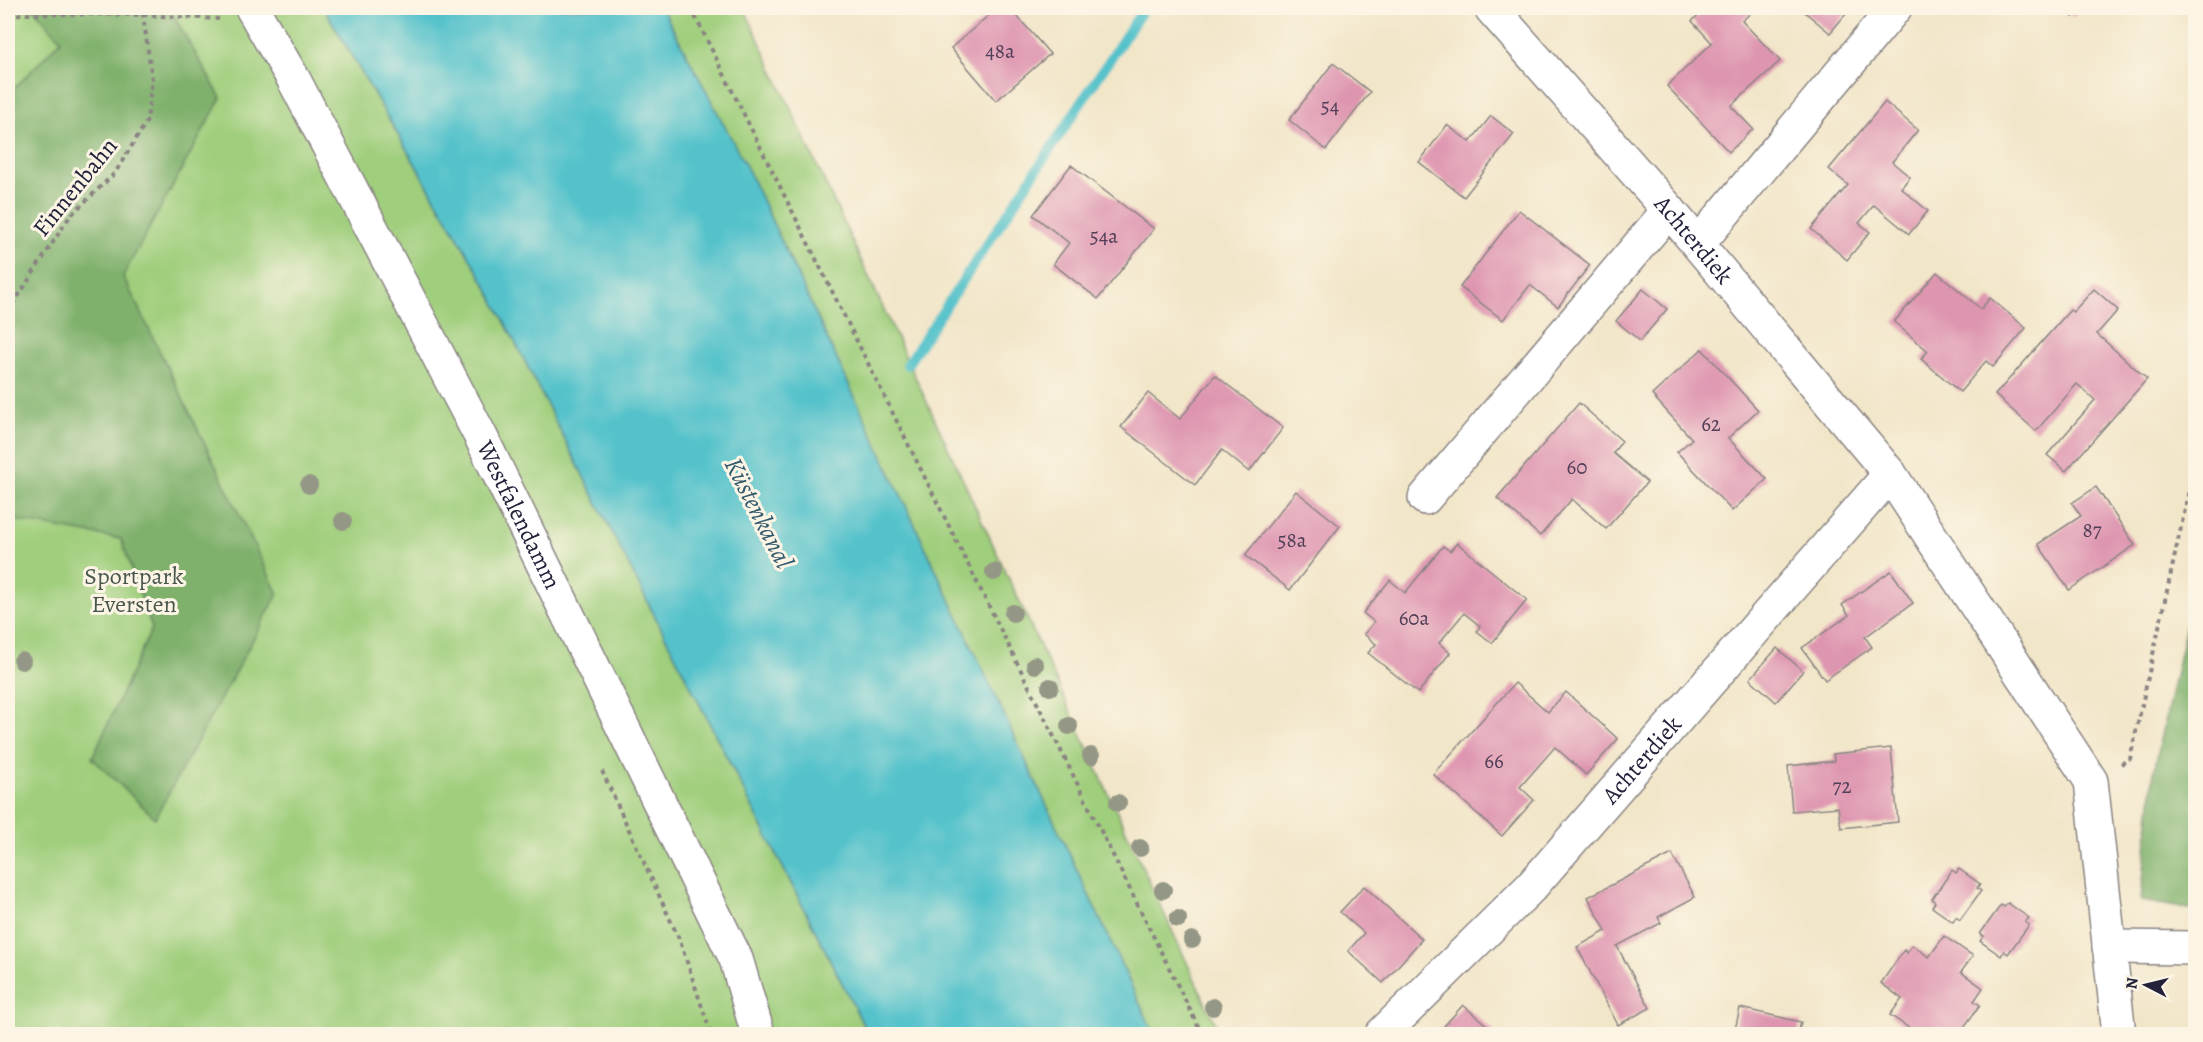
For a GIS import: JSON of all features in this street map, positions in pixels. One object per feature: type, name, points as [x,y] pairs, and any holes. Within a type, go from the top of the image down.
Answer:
[{"type":"street","name":"Achterdiek","points":[[1491,8],[1669,210],[1890,474],[2091,781],[2119,1035]]},
{"type":"street","points":[[1698,244],[1895,8]]},
{"type":"street","name":"Westfalendamm","points":[[236,11],[294,80],[481,437],[735,959],[758,1035]]},
{"type":"street","points":[[1425,498],[1669,210]]},
{"type":"street","name":"Achterdiek","points":[[1382,1035],[1531,887],[1890,474]]},
{"type":"street","points":[[2109,947],[2196,948]]},
{"type":"path","name":"Finnenbahn","points":[[8,312],[70,216],[115,173],[147,122],[152,79],[140,8]]},
{"type":"path","points":[[691,8],[1202,1035]]},
{"type":"path","points":[[8,16],[21,14],[143,15],[225,20],[236,11]]},
{"type":"path","points":[[2091,781],[2130,759],[2196,459]]},
{"type":"path","points":[[600,768],[680,941],[711,1035]]},
{"type":"green space","points":[[8,8],[324,8],[487,287],[868,1034],[8,1034]]},
{"type":"green space","name":"Sportpark Eversten","points":[[33,8],[169,8],[221,98],[123,276],[278,594],[155,818],[92,758],[152,628],[121,539],[14,520],[8,548],[8,95],[61,40]]},
{"type":"green space","points":[[662,8],[744,8],[1220,1034],[1154,1034],[748,170]]},
{"type":"green space","points":[[2195,585],[2195,910],[2141,901],[2154,771]]},
{"type":"water","name":"Küstenkanal","points":[[324,8],[662,8],[748,170],[1154,1034],[868,1034],[487,287]]},
{"type":"building","points":[[997,8],[1010,8],[1050,54],[996,101],[951,48]]},
{"type":"building","points":[[1706,8],[1756,8],[1742,21],[1780,61],[1731,106],[1753,129],[1729,152],[1667,86],[1712,43],[1692,21]]},
{"type":"building","points":[[1800,8],[1851,8],[1830,33]]},
{"type":"building","points":[[2064,8],[2083,8],[2073,17]]},
{"type":"building","points":[[1333,63],[1370,92],[1326,150],[1289,120]]},
{"type":"building","points":[[1885,102],[1918,130],[1892,162],[1910,177],[1901,188],[1928,211],[1909,234],[1874,205],[1859,223],[1870,232],[1847,260],[1811,229],[1848,185],[1829,169]]},
{"type":"building","points":[[1491,116],[1514,134],[1464,197],[1419,162],[1447,125],[1470,142]]},
{"type":"building","points":[[1071,165],[1154,229],[1098,299],[1053,264],[1069,243],[1033,215]]},
{"type":"building","points":[[1519,210],[1590,265],[1558,307],[1530,285],[1503,320],[1460,287]]},
{"type":"building","points":[[1937,272],[1981,309],[1990,298],[2026,328],[1993,367],[1986,361],[1960,392],[1921,359],[1928,351],[1894,322]]},
{"type":"building","points":[[1643,289],[1667,309],[1640,341],[1616,321]]},
{"type":"building","points":[[2094,289],[2118,310],[2097,334],[2147,379],[2066,471],[2047,455],[2095,400],[2077,384],[2036,431],[1995,395],[2070,310],[2073,312]]},
{"type":"building","points":[[1702,349],[1758,410],[1728,438],[1767,479],[1732,511],[1677,452],[1692,439],[1652,395]]},
{"type":"building","points":[[1215,375],[1283,428],[1249,472],[1222,450],[1195,485],[1121,427],[1148,393],[1180,419]]},
{"type":"building","points":[[1579,403],[1622,441],[1613,453],[1647,482],[1606,529],[1572,499],[1540,536],[1497,498]]},
{"type":"building","points":[[2096,487],[2135,545],[2069,590],[2038,544],[2081,516],[2072,503]]},
{"type":"building","points":[[1296,491],[1340,526],[1290,590],[1245,555]]},
{"type":"building","points":[[1457,543],[1527,600],[1492,643],[1477,631],[1480,626],[1464,613],[1439,643],[1450,653],[1418,693],[1368,653],[1376,644],[1364,634],[1374,622],[1363,613],[1390,580],[1405,593],[1443,546],[1450,551]]},
{"type":"building","points":[[1891,571],[1913,603],[1865,637],[1872,647],[1825,680],[1802,648],[1849,615],[1842,605]]},
{"type":"building","points":[[1777,648],[1803,671],[1776,702],[1750,679]]},
{"type":"building","points":[[1515,683],[1548,712],[1566,692],[1618,739],[1586,775],[1555,747],[1520,787],[1534,800],[1502,836],[1433,774]]},
{"type":"building","points":[[1891,748],[1898,822],[1841,828],[1838,807],[1792,811],[1788,766],[1834,761],[1833,754]]},
{"type":"building","points":[[1672,854],[1695,897],[1658,917],[1661,923],[1617,946],[1650,1008],[1618,1025],[1577,947],[1606,931],[1588,897]]},
{"type":"building","points":[[1959,869],[1980,884],[1977,888],[1981,891],[1960,920],[1956,917],[1953,922],[1932,907],[1935,902],[1932,899],[1952,870],[1956,873]]},
{"type":"building","points":[[1364,886],[1422,939],[1383,983],[1348,951],[1364,933],[1340,912]]},
{"type":"building","points":[[2008,903],[2029,918],[2025,922],[2029,925],[2008,954],[2004,951],[2001,956],[1980,941],[1984,936],[1980,934],[2001,905],[2004,907]]},
{"type":"building","points":[[1944,936],[1973,956],[1961,972],[1983,988],[1974,1001],[1980,1005],[1959,1034],[1918,1034],[1890,1015],[1902,999],[1881,983],[1904,950],[1907,953],[1912,945],[1929,957]]},
{"type":"building","points":[[1463,1005],[1497,1034],[1437,1034]]},
{"type":"building","points":[[1740,1008],[1801,1022],[1798,1034],[1734,1034]]},
{"type":"waterway","points":[[907,365],[1144,8]]}]
